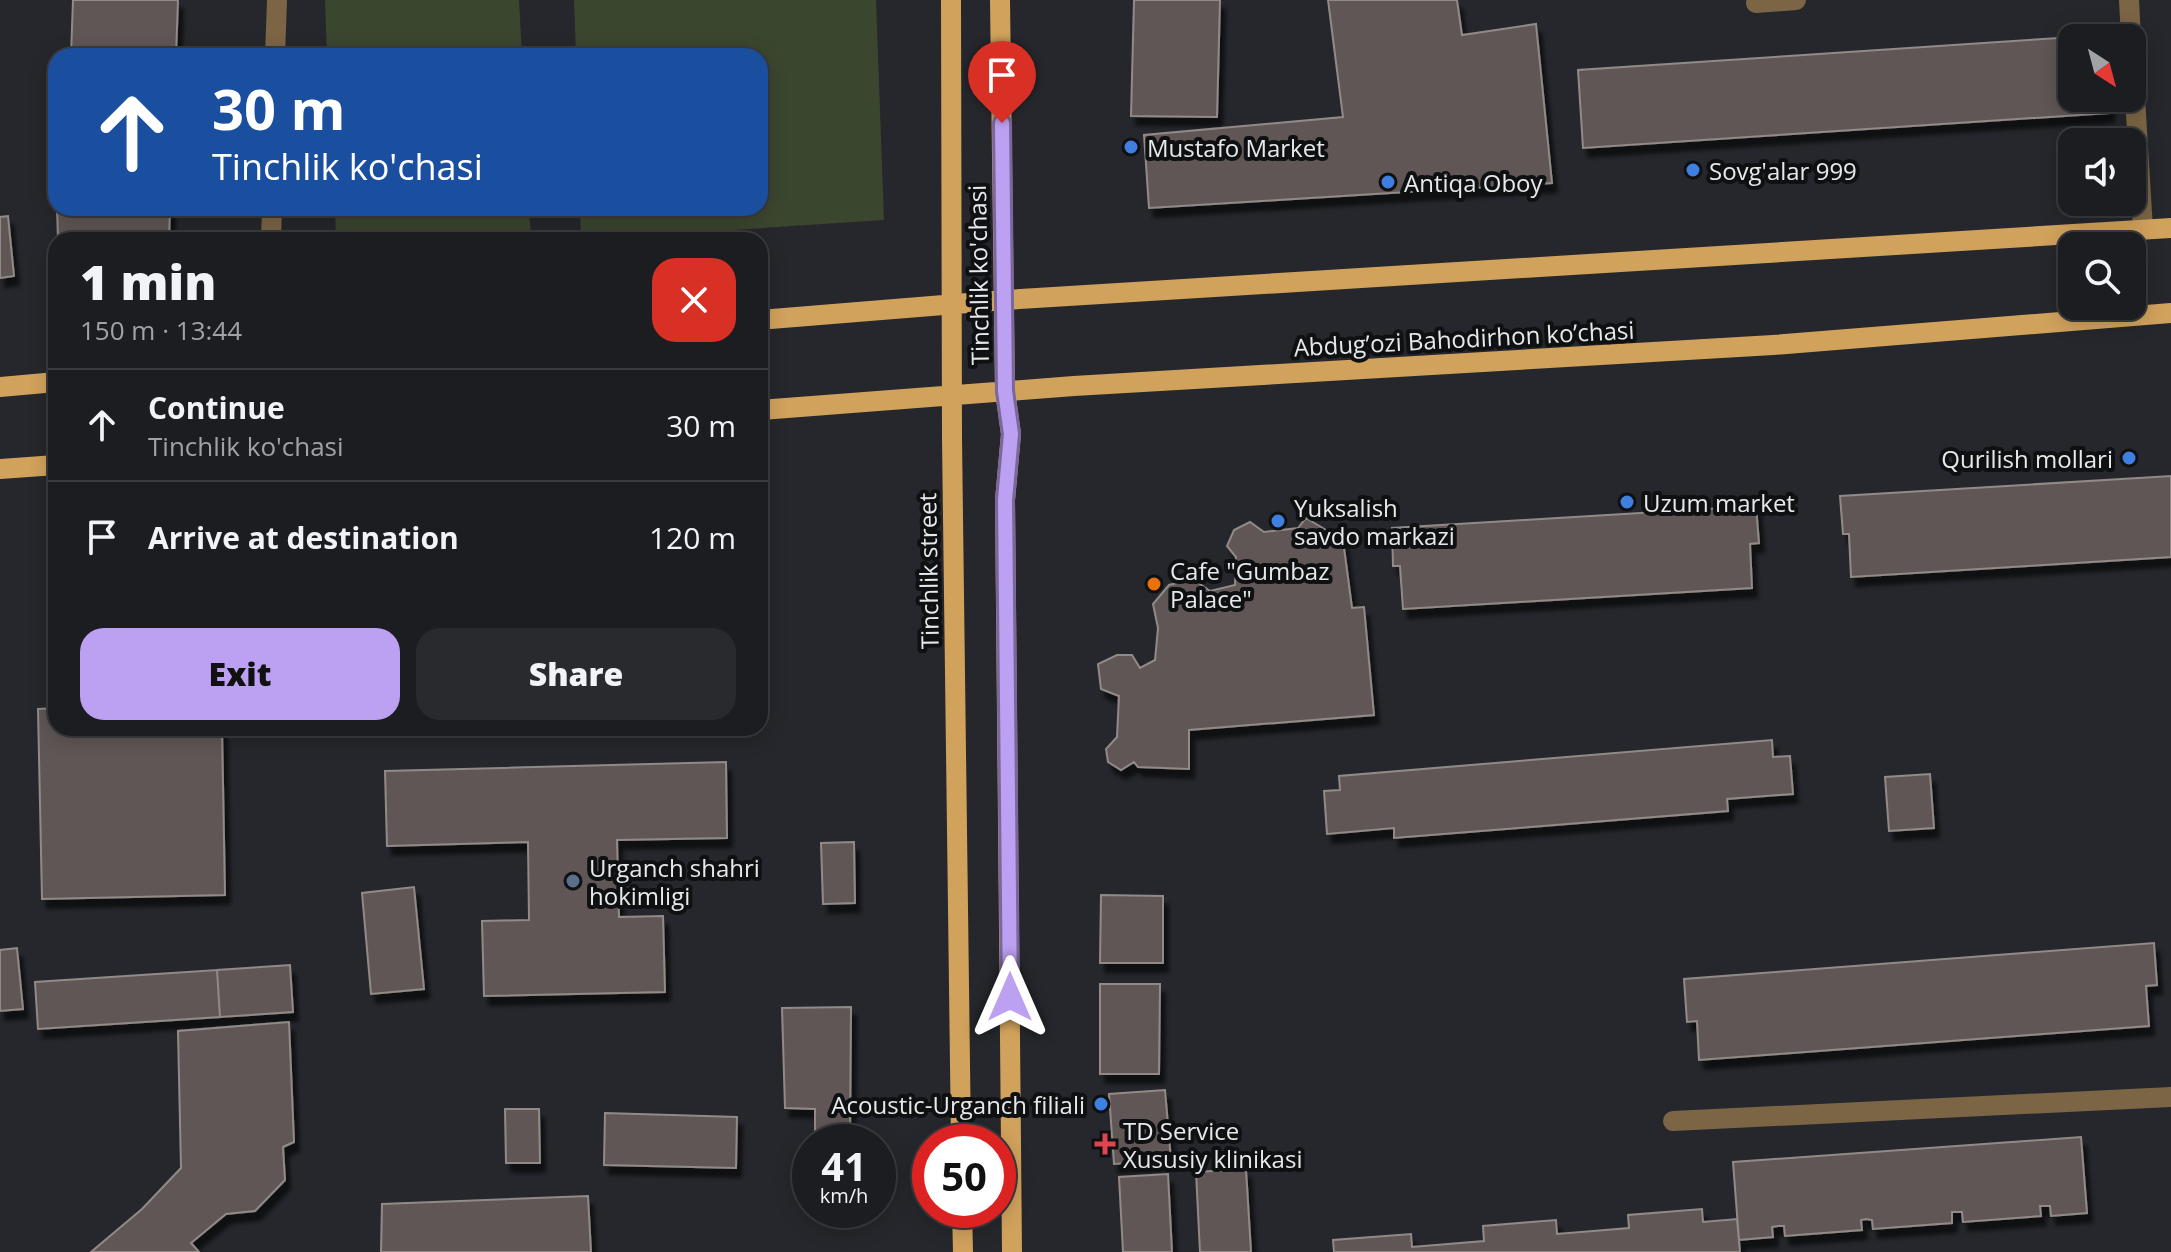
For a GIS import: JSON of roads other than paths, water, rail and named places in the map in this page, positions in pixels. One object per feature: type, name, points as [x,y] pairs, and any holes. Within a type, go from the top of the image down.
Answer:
[{"type":"main road","name":"Tinchlik street","points":[[951,0],[961,1124]]},
{"type":"main road","name":"Tinchlik ko'chasi","points":[[1000,0],[1005,391],[1011,434],[1005,500],[1012,1252]]},
{"type":"main road","points":[[768,319],[1005,300],[2171,228]]},
{"type":"main road","name":"Abdug’ozi Bahodirhon ko’chasi","points":[[768,409],[1005,391],[1773,345],[2171,313]]},
{"type":"main road","points":[[0,387],[48,383]]},
{"type":"main road","points":[[0,469],[48,466]]},
{"type":"main road","points":[[962,1228],[963,1252]]},
{"type":"street","points":[[275,48],[277,0]]},
{"type":"street","points":[[1756,3],[1796,0]]},
{"type":"street","points":[[2129,0],[2130,24]]},
{"type":"street","points":[[2136,112],[2143,229]]},
{"type":"street","points":[[1673,1121],[2171,1097]]},
{"type":"place","name":"Mustafo Market","points":[[1131,147]]},
{"type":"place","name":"Sovg'alar 999","points":[[1693,170]]},
{"type":"place","name":"Antiqa Oboy","points":[[1388,182]]},
{"type":"place","name":"Qurilish mollari","points":[[2129,458]]},
{"type":"place","name":"Uzum market","points":[[1627,502]]},
{"type":"place","name":"Yuksalish savdo markazi","points":[[1278,521]]},
{"type":"place","name":"Cafe \"Gumbaz Palace\"","points":[[1154,584]]},
{"type":"place","name":"Urganch shahri hokimligi","points":[[573,881]]},
{"type":"place","name":"Acoustic-Urganch filiali","points":[[1101,1104]]},
{"type":"place","name":"TD Service Xususiy klinikasi","points":[[1105,1144]]}]
